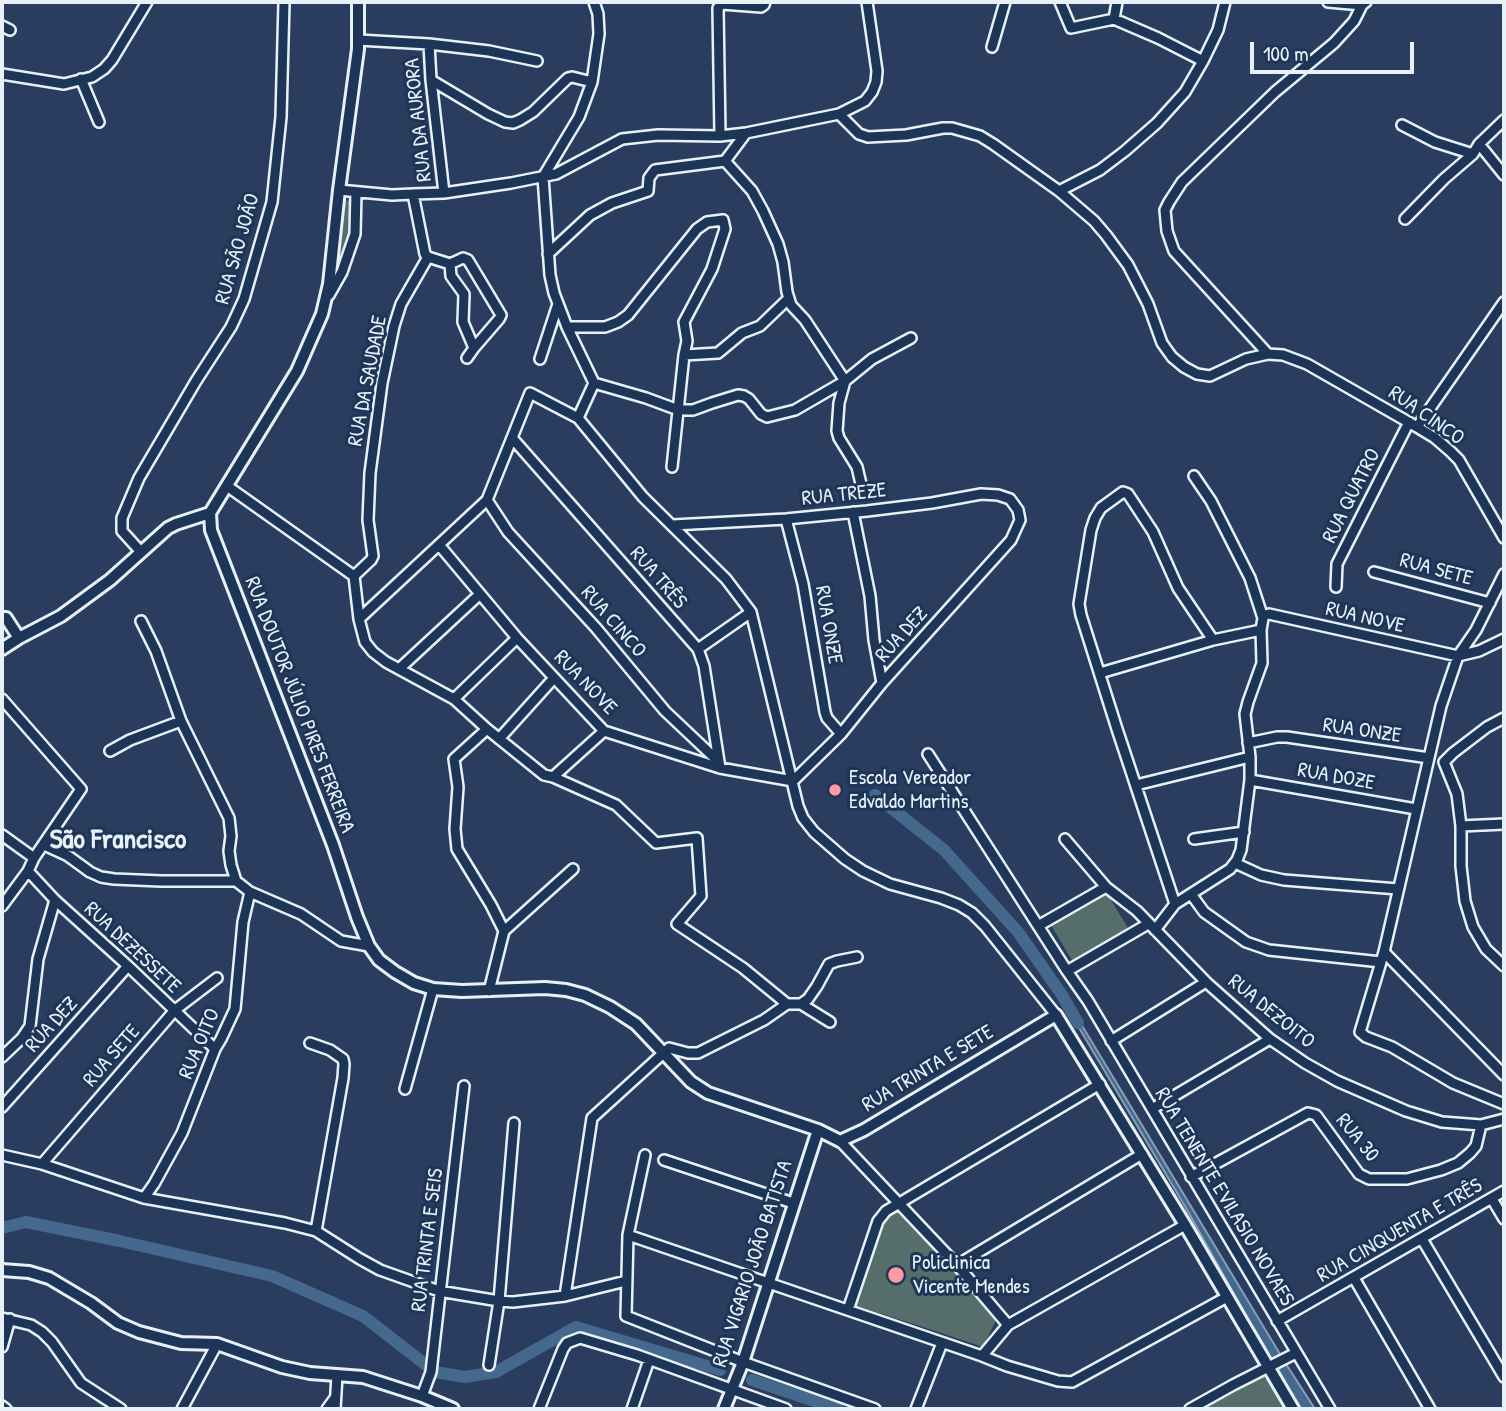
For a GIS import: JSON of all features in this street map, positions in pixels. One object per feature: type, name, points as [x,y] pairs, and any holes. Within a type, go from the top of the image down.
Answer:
[{"type":"street","points":[[2,74],[64,84],[92,77],[112,60],[147,2]]},
{"type":"street","name":"RUA SÃO JOÃO","points":[[141,552],[122,531],[122,518],[139,478],[238,313],[272,202],[281,117],[284,2]]},
{"type":"street","points":[[326,300],[358,40],[358,2]]},
{"type":"street","points":[[594,2],[599,34],[592,82],[579,117],[543,177],[550,275],[567,327],[594,383],[678,409],[693,410],[744,396],[767,417],[794,410],[845,381],[872,359],[911,338]]},
{"type":"street","points":[[720,136],[718,8],[722,4],[761,7],[765,2]]},
{"type":"street","points":[[339,190],[392,195],[444,193],[556,174],[622,139],[658,135],[720,136],[839,114],[865,101],[876,82],[877,71],[867,2]]},
{"type":"street","points":[[992,47],[1004,2]]},
{"type":"street","points":[[1060,2],[1071,28],[1114,19],[1203,61]]},
{"type":"street","points":[[1114,19],[1117,2]]},
{"type":"street","points":[[1059,191],[1100,170],[1125,151],[1157,123],[1185,92],[1219,30],[1226,2]]},
{"type":"street","points":[[839,114],[859,134],[869,137],[906,135],[943,128],[980,136],[993,144],[1059,191],[1094,221],[1128,265],[1148,304],[1162,343],[1172,357],[1197,374],[1210,376],[1246,359],[1268,354],[1174,251],[1167,231],[1165,210],[1182,182],[1275,92],[1334,43],[1354,21],[1364,3],[1328,2]]},
{"type":"street","points":[[358,40],[489,51],[537,61]]},
{"type":"street","name":"RUA DA AURORA","points":[[429,44],[444,193]]},
{"type":"street","points":[[431,80],[496,118],[513,123],[533,112],[568,78],[592,82]]},
{"type":"street","points":[[81,79],[99,122]]},
{"type":"street","points":[[1405,219],[1504,121]]},
{"type":"street","points":[[1402,125],[1435,142],[1473,154]]},
{"type":"street","points":[[548,254],[590,215],[612,203],[648,191],[649,178],[655,170],[725,161],[746,133]]},
{"type":"street","points":[[1479,144],[1504,175]]},
{"type":"street","points":[[725,161],[752,191],[764,211],[783,262],[788,299],[845,381],[839,403],[837,431],[857,467],[861,484]]},
{"type":"street","points":[[2,649],[61,616],[110,580],[168,528],[209,513],[297,371],[313,337],[326,300],[342,272],[355,234],[356,192]]},
{"type":"street","points":[[413,194],[425,254],[450,264],[463,258],[468,260],[501,315],[467,358]]},
{"type":"street","points":[[567,327],[605,327],[618,322],[628,314],[697,229],[708,222],[723,220],[725,229],[712,268],[684,322],[687,341],[672,467]]},
{"type":"street","name":"RUA DA SAUDADE","points":[[355,576],[373,556],[368,520],[370,473],[382,383],[394,326],[401,304],[428,257]]},
{"type":"street","points":[[450,264],[451,276],[464,294],[463,322],[474,348]]},
{"type":"street","points":[[684,355],[718,353],[742,333],[760,326],[788,299]]},
{"type":"street","name":"RUA QUATRO","points":[[1336,587],[1337,564],[1413,425],[1504,302]]},
{"type":"street","points":[[540,359],[558,304]]},
{"type":"street","name":"RUA CINCO","points":[[1268,354],[1283,355],[1307,364],[1435,438],[1459,460],[1504,538]]},
{"type":"street","points":[[578,418],[594,383]]},
{"type":"street","points":[[359,619],[487,500],[530,393],[578,418],[643,497],[726,579],[751,612],[803,818],[814,832],[863,871],[890,884],[959,905],[985,926],[1056,1015],[1270,1366],[1293,1409]]},
{"type":"street","name":"RUA TRÊS","points":[[513,439],[698,649],[704,666],[719,765]]},
{"type":"street","points":[[1067,971],[1152,927],[1175,904],[1230,869],[1241,850],[1251,757],[1245,714],[1262,663],[1261,630],[1264,617],[1250,578],[1211,501],[1194,476]]},
{"type":"street","points":[[227,486],[355,576],[359,619],[365,642],[373,652],[454,699],[544,775],[609,800],[656,843],[697,838],[701,895],[677,924],[743,968],[787,1004]]},
{"type":"street","points":[[1175,904],[1079,604],[1095,518],[1101,508],[1123,492],[1128,494],[1153,532],[1178,588],[1213,640]]},
{"type":"street","name":"RUA TREZE","points":[[673,525],[786,519],[932,503],[981,494],[998,495],[1015,504]]},
{"type":"street","name":"RUA CINCO","points":[[487,500],[508,532],[596,628],[665,711],[719,765]]},
{"type":"street","name":"RUA DEZ","points":[[793,782],[841,734],[882,683],[1010,540],[1020,520],[1015,504]]},
{"type":"street","points":[[853,512],[870,596],[882,683]]},
{"type":"street","name":"RUA DOUTOR JÚLIO PIRES FERREIRA","points":[[209,513],[211,530],[333,845],[357,918],[369,946],[379,960],[414,983],[433,989],[489,991],[545,988],[585,995],[636,1024],[691,1082],[708,1093],[818,1130]]},
{"type":"street","name":"RUA ONZE","points":[[786,519],[803,584],[825,712],[841,734]]},
{"type":"street","name":"RUA NOVE","points":[[439,545],[517,638],[604,731],[719,765],[793,782]]},
{"type":"street","name":"RUA SETE","points":[[1374,572],[1490,603]]},
{"type":"street","points":[[1504,573],[1476,630],[1458,656],[1441,706],[1383,957],[1360,1032],[1452,1083],[1504,1104]]},
{"type":"street","points":[[399,669],[480,594]]},
{"type":"street","points":[[698,649],[751,612]]},
{"type":"street","name":"RUA NOVE","points":[[1264,617],[1269,614],[1458,656]]},
{"type":"street","points":[[3,616],[19,638]]},
{"type":"street","points":[[141,621],[156,651],[181,721],[229,818],[229,851],[236,881],[250,892],[301,914],[344,942],[369,946]]},
{"type":"street","points":[[1100,673],[1213,640],[1261,630]]},
{"type":"street","points":[[454,699],[517,638]]},
{"type":"street","points":[[1458,656],[1479,651],[1504,639]]},
{"type":"street","points":[[499,739],[554,678]]},
{"type":"street","points":[[2,699],[81,789],[2,906]]},
{"type":"street","points":[[1504,718],[1487,727],[1444,762],[1457,794],[1465,901],[1473,927],[1486,949],[1504,966]]},
{"type":"street","points":[[110,751],[130,740],[181,721]]},
{"type":"street","points":[[487,729],[454,759],[458,787],[455,829],[457,849],[505,932]]},
{"type":"street","points":[[553,777],[604,731]]},
{"type":"street","name":"RUA ONZE","points":[[1248,743],[1277,737],[1444,762]]},
{"type":"street","name":"RUA TENENTE EVILASIO NOVAES","points":[[929,754],[1088,1001],[1330,1409]]},
{"type":"street","points":[[1136,785],[1251,757]]},
{"type":"street","name":"RUA DOZE","points":[[1250,779],[1416,809]]},
{"type":"street","points":[[1461,826],[1504,824]]},
{"type":"street","points":[[1194,839],[1244,832]]},
{"type":"street","points":[[2,835],[34,858]]},
{"type":"street","name":"RUA DEZOITO","points":[[1065,839],[1106,887],[1137,912],[1206,982],[1270,1040],[1305,1063],[1406,1111],[1441,1122],[1481,1125],[1504,1119]]},
{"type":"street","points":[[44,845],[102,877],[161,881],[236,881]]},
{"type":"street","points":[[1235,863],[1261,875],[1284,880],[1398,889]]},
{"type":"street","points":[[489,991],[505,932],[573,869]]},
{"type":"street","name":"RUA DEZESSETE","points":[[28,871],[55,900],[215,1049]]},
{"type":"street","points":[[1038,926],[1106,887]]},
{"type":"street","name":"RUA OITO","points":[[144,1198],[182,1133],[215,1049],[235,1009],[243,922],[250,892]]},
{"type":"street","points":[[1191,894],[1204,912],[1246,942],[1269,950],[1383,957],[1504,1075]]},
{"type":"street","points":[[2,1057],[30,1027],[38,959],[55,900]]},
{"type":"street","points":[[801,1004],[817,986],[828,964],[857,957]]},
{"type":"street","name":"RUA DEZ","points":[[3,1105],[128,966]]},
{"type":"street","name":"RUA SETE","points":[[42,1164],[175,1010],[217,978]]},
{"type":"street","points":[[1111,1041],[1206,982]]},
{"type":"street","points":[[405,1089],[433,989]]},
{"type":"street","points":[[565,1296],[592,1118],[671,1048],[698,1053],[764,1020],[787,1004],[801,1004],[830,1022]]},
{"type":"street","name":"RUA TRINTA E SETE","points":[[840,1141],[864,1130],[1056,1015]]},
{"type":"street","points":[[1152,1109],[1270,1040]]},
{"type":"street","points":[[310,1043],[330,1050],[343,1059],[344,1064],[316,1231]]},
{"type":"street","points":[[848,1310],[878,1221],[886,1211],[1100,1084]]},
{"type":"street","name":"RUA TRINTA E SEIS","points":[[422,1396],[431,1369],[464,1086]]},
{"type":"street","name":"RUA 30","points":[[1191,1177],[1308,1113],[1316,1115],[1359,1174],[1369,1179],[1407,1179],[1458,1163],[1475,1146],[1481,1125]]},
{"type":"street","points":[[489,1365],[499,1301],[514,1123]]},
{"type":"street","points":[[818,1130],[840,1141],[957,1265],[1008,1325]]},
{"type":"street","name":"RUA VIGARIO JOÃO BATISTA","points":[[724,1409],[743,1362],[818,1130]]},
{"type":"street","points":[[957,1265],[1142,1154]]},
{"type":"street","points":[[2,1155],[42,1164],[144,1198],[316,1231],[380,1270],[439,1291],[513,1302],[565,1296],[626,1282]]},
{"type":"street","points":[[645,1155],[628,1235],[626,1316],[743,1362],[875,1409]]},
{"type":"street","points":[[664,1160],[793,1203]]},
{"type":"street","name":"RUA CINQUENTA E TRÊS","points":[[1277,1321],[1504,1191]]},
{"type":"street","points":[[1492,1199],[1504,1219]]},
{"type":"street","points":[[982,1356],[1008,1325],[1185,1225]]},
{"type":"street","points":[[628,1235],[1007,1366],[1058,1381],[1072,1382],[1227,1297]]},
{"type":"street","points":[[1422,1239],[1504,1377]]},
{"type":"street","points":[[2,1270],[29,1272],[49,1278],[82,1296],[118,1323],[139,1332],[181,1343],[217,1344],[282,1367],[310,1373],[363,1377],[452,1409]]},
{"type":"street","points":[[1354,1278],[1430,1409]]},
{"type":"street","points":[[2,1347],[6,1318],[31,1325],[52,1342],[81,1383],[121,1409]]},
{"type":"street","points":[[539,1409],[559,1355],[567,1343],[586,1338],[786,1409]]},
{"type":"street","points":[[916,1409],[942,1343]]},
{"type":"street","points":[[183,1409],[217,1344]]},
{"type":"street","points":[[1190,1409],[1296,1353]]},
{"type":"street","points":[[632,1409],[649,1360]]},
{"type":"street","points":[[335,1409],[337,1375]]},
{"type":"street","points":[[327,1409],[335,1398]]},
{"type":"green space","points":[[357,200],[358,237],[326,320],[321,315],[342,201]]},
{"type":"green space","points":[[1106,892],[1128,928],[1073,962],[1051,925]]},
{"type":"green space","points":[[897,1210],[997,1318],[983,1347],[851,1304],[883,1213]]},
{"type":"green space","points":[[1264,1376],[1287,1409],[1203,1409]]},
{"type":"water","points":[[1072,1009],[1315,1409],[1301,1408],[1277,1371],[1186,1208],[1069,1011]]},
{"type":"waterway","points":[[875,795],[944,850],[1018,932],[1078,1023]]},
{"type":"waterway","points":[[2,1228],[26,1222],[272,1276],[363,1316],[435,1372],[465,1377],[496,1372],[576,1327],[720,1370]]},
{"type":"waterway","points":[[752,1380],[838,1409]]},
{"type":"place","name":"Escola Vereador Edvaldo Martins","points":[[835,790]]},
{"type":"place","name":"Policlinica Vicente Mendes","points":[[896,1275]]},
{"type":"district","name":"São Francisco","points":[[118,841]]}]
